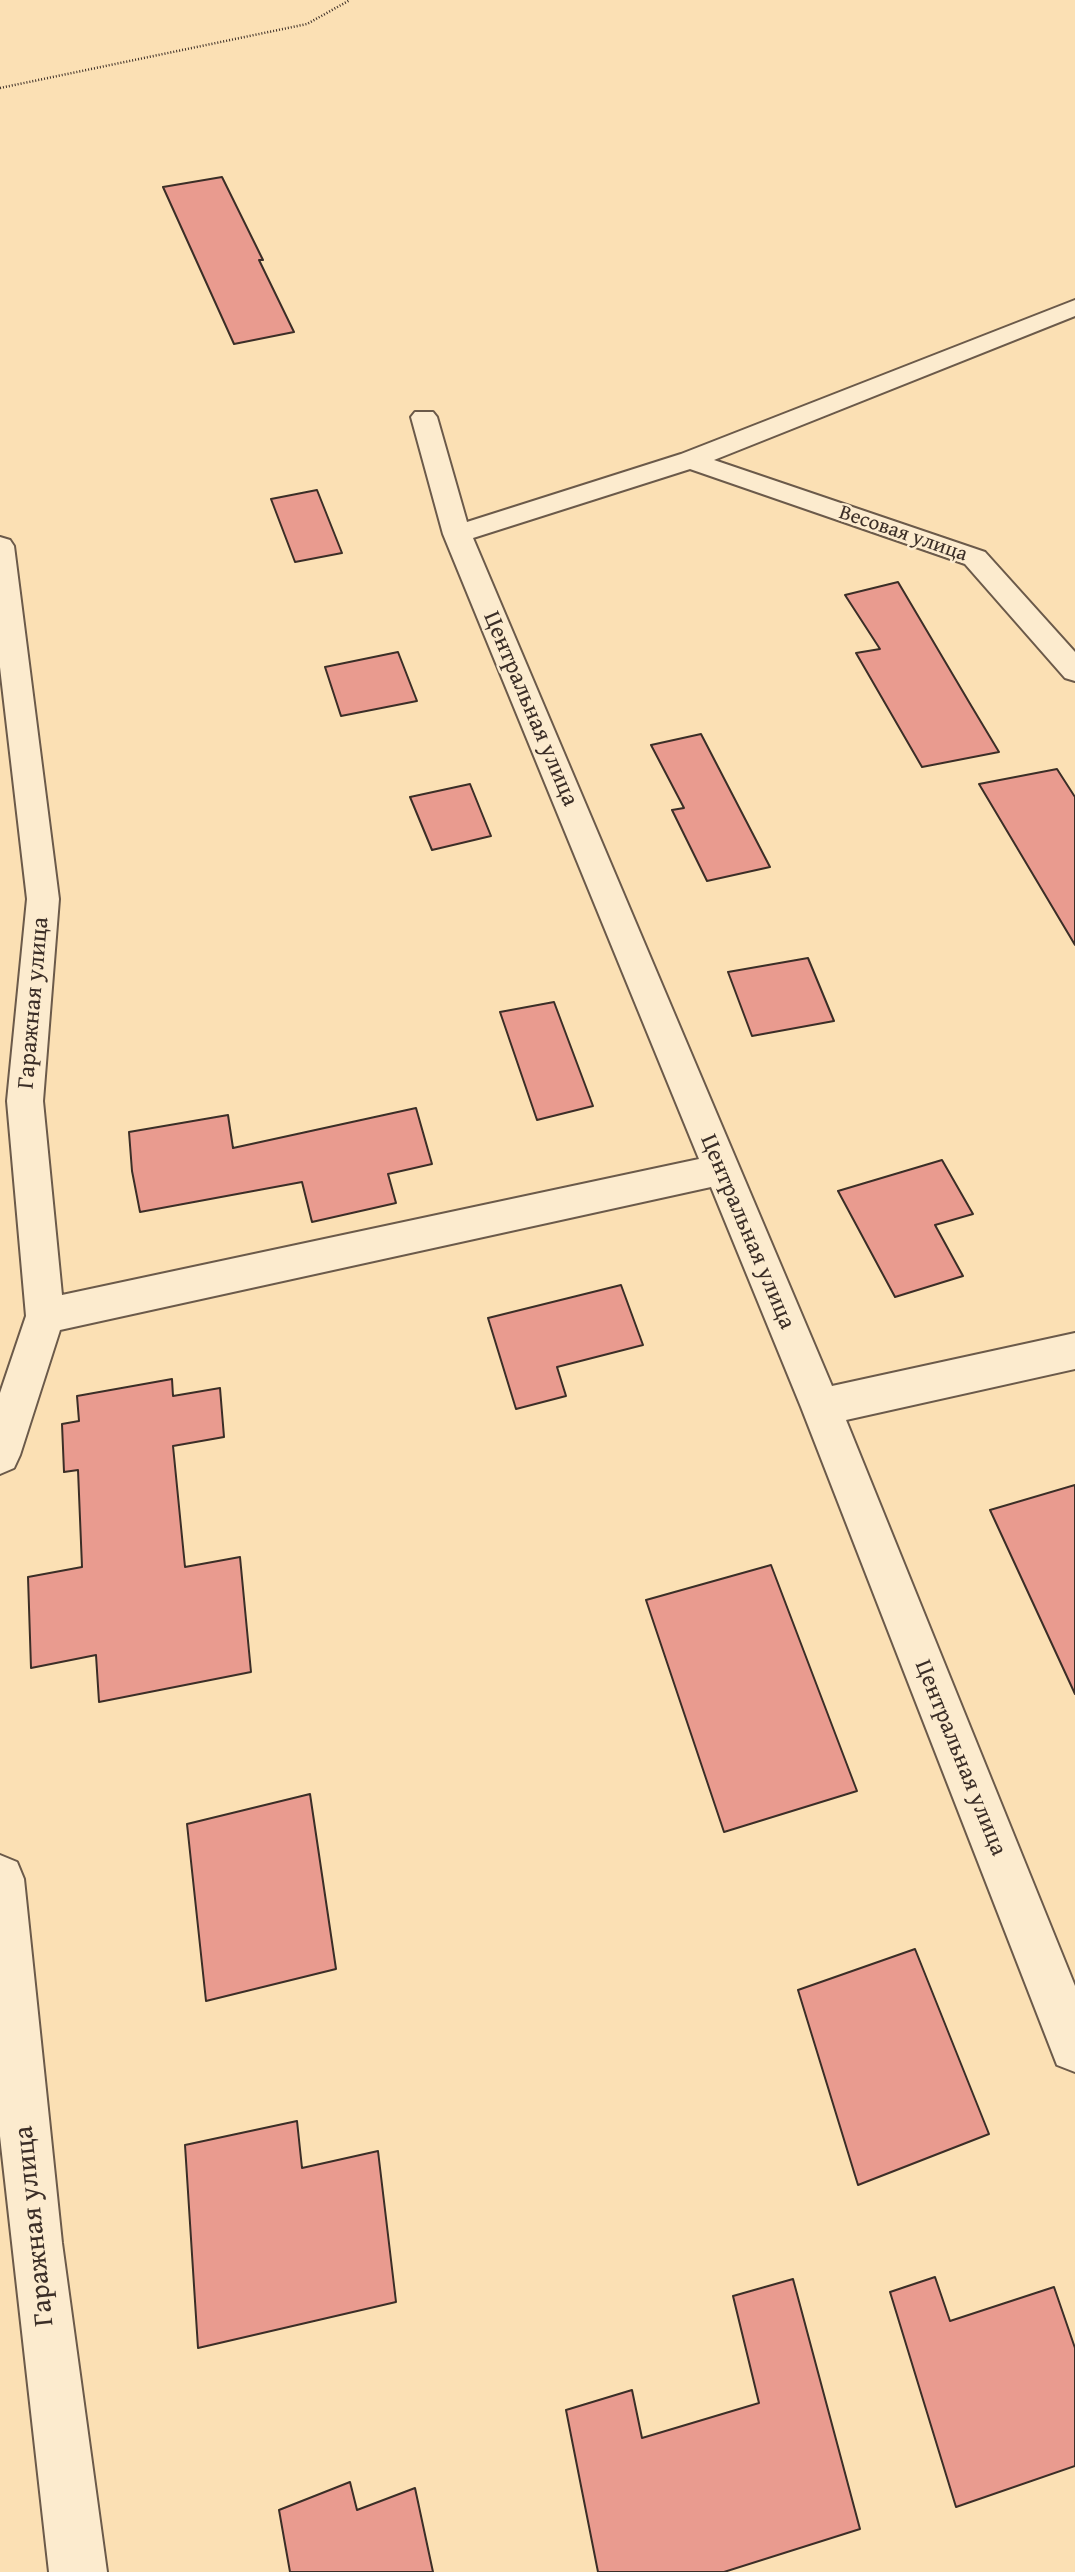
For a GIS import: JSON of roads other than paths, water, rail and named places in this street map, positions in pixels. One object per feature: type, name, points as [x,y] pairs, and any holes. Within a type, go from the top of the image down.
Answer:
[{"type":"street","points":[[457,534],[690,460],[1075,307]]},
{"type":"street","name":"Центральная улица","points":[[424,417],[457,534],[821,1407],[1075,2047]]},
{"type":"street","name":"Весовая улица","points":[[690,460],[975,558],[1075,671]]},
{"type":"street","name":"Гаражная улица","points":[[0,546],[43,899],[26,1101],[45,1316],[0,1455]]},
{"type":"street","points":[[45,1316],[721,1170]]},
{"type":"street","points":[[821,1407],[1075,1351]]},
{"type":"street","name":"Гаражная улица","points":[[0,1879],[36,2244],[78,2572]]}]
